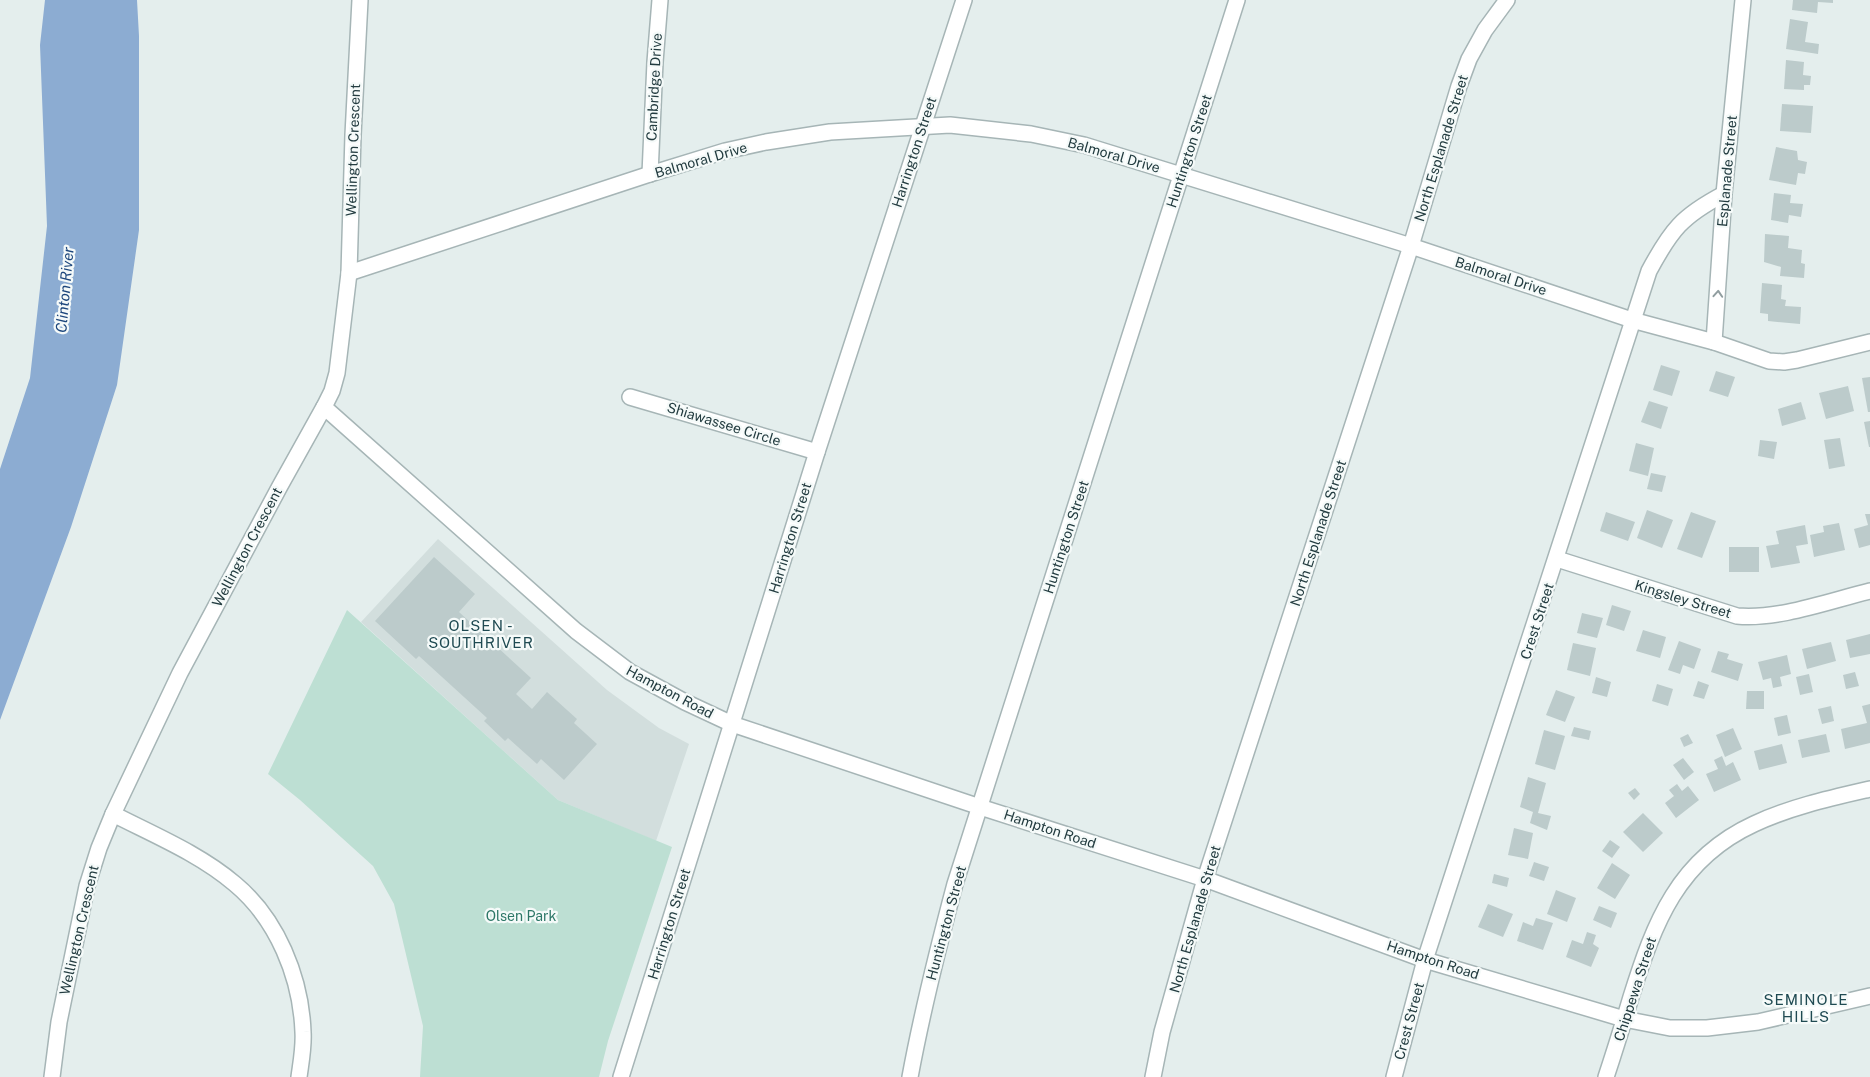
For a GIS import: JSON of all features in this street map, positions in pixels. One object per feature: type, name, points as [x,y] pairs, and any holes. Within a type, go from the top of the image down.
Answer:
[{"type":"street","name":"Wellington Crescent","points":[[52,1077],[59,1022],[87,886],[99,848],[113,814],[180,673],[332,391],[337,373],[349,273],[353,135],[360,0]]},
{"type":"street","name":"Cambridge Drive","points":[[650,174],[660,0]]},
{"type":"street","name":"Harrington Street","points":[[621,1077],[817,452],[964,0]]},
{"type":"street","name":"Huntington Street","points":[[910,1077],[917,1036],[935,958],[955,884],[1237,0]]},
{"type":"street","name":"North Esplanade Street","points":[[1153,1077],[1162,1032],[1205,879],[1411,246],[1459,86],[1485,30],[1507,0]]},
{"type":"street","name":"Esplanade Street","points":[[1714,342],[1724,194],[1743,0]]},
{"type":"street","name":"Balmoral Drive","points":[[349,273],[725,151],[766,142],[830,132],[950,125],[1032,134],[1084,145],[1411,246],[1632,320],[1714,342],[1769,361],[1784,362],[1870,342]]},
{"type":"street","name":"Crest Street","points":[[1394,1077],[1426,960],[1649,272],[1665,241],[1679,224],[1694,211],[1724,194]]},
{"type":"street","name":"Shiawassee Circle","points":[[630,396],[817,452]]},
{"type":"street","name":"Hampton Road","points":[[324,407],[576,631],[610,658],[630,672],[685,702],[732,724],[980,807],[1205,879],[1426,960],[1624,1019],[1670,1028],[1706,1028],[1758,1022],[1870,996]]},
{"type":"street","name":"Kingsley Street","points":[[1557,559],[1737,616],[1750,617],[1777,614],[1870,591]]},
{"type":"street","name":"Chippewa Street","points":[[1606,1077],[1646,948],[1667,904],[1684,878],[1705,856],[1729,838],[1753,824],[1783,812],[1870,789]]},
{"type":"street","points":[[113,814],[214,868],[235,883],[252,900],[266,920],[288,960],[300,1004],[303,1040],[299,1077]]},
{"type":"shaded area","points":[[438,539],[607,690],[659,728],[689,744],[656,841],[558,800],[361,622]]},
{"type":"green space","name":"Olsen Park","points":[[347,610],[558,800],[672,847],[608,1041],[599,1077],[420,1077],[423,1026],[394,904],[373,866],[300,800],[268,774]]},
{"type":"water","name":"Clinton River","points":[[45,0],[137,0],[139,36],[139,230],[117,385],[71,527],[0,720],[0,469],[30,378],[47,226],[40,45]]},
{"type":"building","points":[[1793,0],[1833,0],[1833,3],[1818,2],[1817,13],[1792,10]]},
{"type":"building","points":[[1790,19],[1808,22],[1805,42],[1819,44],[1818,54],[1786,49]]},
{"type":"building","points":[[1786,60],[1804,62],[1803,75],[1811,76],[1810,85],[1804,85],[1804,90],[1784,89]]},
{"type":"building","points":[[1782,104],[1813,106],[1811,133],[1780,131]]},
{"type":"building","points":[[1776,147],[1797,151],[1798,160],[1807,162],[1805,174],[1798,173],[1796,185],[1769,180]]},
{"type":"building","points":[[1774,193],[1791,195],[1790,203],[1803,204],[1801,217],[1789,215],[1788,223],[1771,220]]},
{"type":"building","points":[[1765,234],[1789,236],[1788,248],[1802,250],[1801,263],[1805,264],[1804,278],[1780,276],[1781,267],[1764,262]]},
{"type":"building","points":[[1762,283],[1782,285],[1781,299],[1786,300],[1785,306],[1801,307],[1800,324],[1768,321],[1768,314],[1760,313]]},
{"type":"building","points":[[1661,365],[1680,371],[1672,396],[1653,390]]},
{"type":"building","points":[[1716,371],[1735,377],[1728,397],[1709,391]]},
{"type":"building","points":[[1870,377],[1870,412],[1868,412],[1862,378]]},
{"type":"building","points":[[1848,386],[1854,411],[1826,419],[1819,393]]},
{"type":"building","points":[[1649,401],[1668,407],[1661,429],[1641,422]]},
{"type":"building","points":[[1801,402],[1806,419],[1782,426],[1778,409]]},
{"type":"building","points":[[1870,421],[1870,447],[1869,447],[1864,422]]},
{"type":"building","points":[[1840,438],[1845,466],[1829,469],[1824,440]]},
{"type":"building","points":[[1760,440],[1777,442],[1774,459],[1758,456]]},
{"type":"building","points":[[1636,443],[1654,448],[1648,476],[1629,471]]},
{"type":"building","points":[[1651,473],[1666,476],[1662,492],[1647,489]]},
{"type":"building","points":[[1647,510],[1673,520],[1662,548],[1637,538]]},
{"type":"building","points":[[1606,512],[1635,522],[1628,541],[1600,531]]},
{"type":"building","points":[[1691,512],[1716,521],[1702,558],[1677,549]]},
{"type":"building","points":[[1865,514],[1870,514],[1870,545],[1859,548],[1854,529],[1868,525]]},
{"type":"building","points":[[1839,523],[1845,550],[1814,557],[1810,535],[1824,532],[1823,526]]},
{"type":"building","points":[[1805,525],[1808,544],[1796,546],[1800,563],[1771,568],[1766,546],[1779,544],[1776,531]]},
{"type":"building","points":[[1729,547],[1759,547],[1759,572],[1729,572]]},
{"type":"building","points":[[434,557],[475,594],[459,612],[531,678],[516,694],[532,709],[547,692],[577,719],[574,723],[597,744],[564,780],[541,759],[537,764],[508,738],[505,741],[484,721],[487,718],[419,656],[416,659],[375,621]]},
{"type":"building","points":[[1612,605],[1631,611],[1624,631],[1606,625]]},
{"type":"building","points":[[1582,613],[1603,618],[1597,638],[1577,633]]},
{"type":"building","points":[[1643,630],[1666,637],[1660,658],[1636,651]]},
{"type":"building","points":[[1870,634],[1870,654],[1850,658],[1846,640]]},
{"type":"building","points":[[1679,641],[1701,649],[1694,669],[1683,665],[1680,674],[1668,670]]},
{"type":"building","points":[[1831,642],[1836,661],[1807,669],[1802,649]]},
{"type":"building","points":[[1573,643],[1596,648],[1590,676],[1567,670]]},
{"type":"building","points":[[1718,651],[1729,654],[1727,659],[1743,664],[1738,681],[1711,672]]},
{"type":"building","points":[[1787,655],[1791,674],[1780,677],[1782,686],[1773,688],[1771,678],[1763,680],[1758,662]]},
{"type":"building","points":[[1855,672],[1859,686],[1846,689],[1843,675]]},
{"type":"building","points":[[1809,674],[1813,692],[1800,695],[1796,677]]},
{"type":"building","points":[[1596,677],[1611,682],[1607,697],[1592,693]]},
{"type":"building","points":[[1698,681],[1709,685],[1704,699],[1693,696]]},
{"type":"building","points":[[1657,684],[1673,689],[1668,706],[1652,701]]},
{"type":"building","points":[[1556,690],[1575,697],[1565,722],[1546,715]]},
{"type":"building","points":[[1747,691],[1764,691],[1764,709],[1746,709]]},
{"type":"building","points":[[1870,704],[1870,743],[1845,749],[1841,729],[1867,723],[1862,706]]},
{"type":"building","points":[[1831,706],[1834,721],[1822,724],[1818,709]]},
{"type":"building","points":[[1787,715],[1791,733],[1778,736],[1774,718]]},
{"type":"building","points":[[1574,727],[1591,731],[1589,740],[1571,736]]},
{"type":"building","points":[[1733,728],[1742,749],[1725,757],[1716,735]]},
{"type":"building","points":[[1544,730],[1565,736],[1555,770],[1535,764]]},
{"type":"building","points":[[1688,734],[1693,743],[1684,747],[1680,738]]},
{"type":"building","points":[[1826,734],[1830,752],[1802,758],[1798,740]]},
{"type":"building","points":[[1782,744],[1787,763],[1759,770],[1754,751]]},
{"type":"building","points":[[1722,756],[1726,766],[1733,762],[1741,780],[1714,792],[1706,774],[1718,769],[1714,760]]},
{"type":"building","points":[[1683,758],[1694,772],[1684,780],[1673,765]]},
{"type":"building","points":[[1528,777],[1546,783],[1538,813],[1551,816],[1547,830],[1530,823],[1533,812],[1520,807]]},
{"type":"building","points":[[1677,784],[1682,791],[1688,786],[1699,800],[1676,818],[1665,803],[1674,796],[1669,790]]},
{"type":"building","points":[[1635,788],[1640,794],[1634,800],[1628,793]]},
{"type":"building","points":[[1643,813],[1663,833],[1643,852],[1623,832]]},
{"type":"building","points":[[1514,828],[1533,833],[1528,859],[1508,855]]},
{"type":"building","points":[[1610,840],[1620,847],[1612,858],[1602,851]]},
{"type":"building","points":[[1534,862],[1549,867],[1544,881],[1529,876]]},
{"type":"building","points":[[1612,863],[1630,875],[1615,899],[1597,888]]},
{"type":"building","points":[[1494,874],[1509,878],[1507,887],[1492,883]]},
{"type":"building","points":[[1556,890],[1576,898],[1567,922],[1547,914]]},
{"type":"building","points":[[1488,904],[1513,914],[1503,937],[1478,927]]},
{"type":"building","points":[[1599,906],[1617,913],[1611,928],[1593,920]]},
{"type":"building","points":[[1536,918],[1553,923],[1543,950],[1517,941],[1523,922],[1533,926]]},
{"type":"building","points":[[1587,932],[1596,935],[1593,944],[1599,948],[1591,967],[1566,957],[1572,940],[1583,944]]},
{"type":"district","name":"OLSEN - SOUTHRIVER","points":[[481,634]]},
{"type":"district","name":"SEMINOLE HILLS","points":[[1806,1008]]}]
